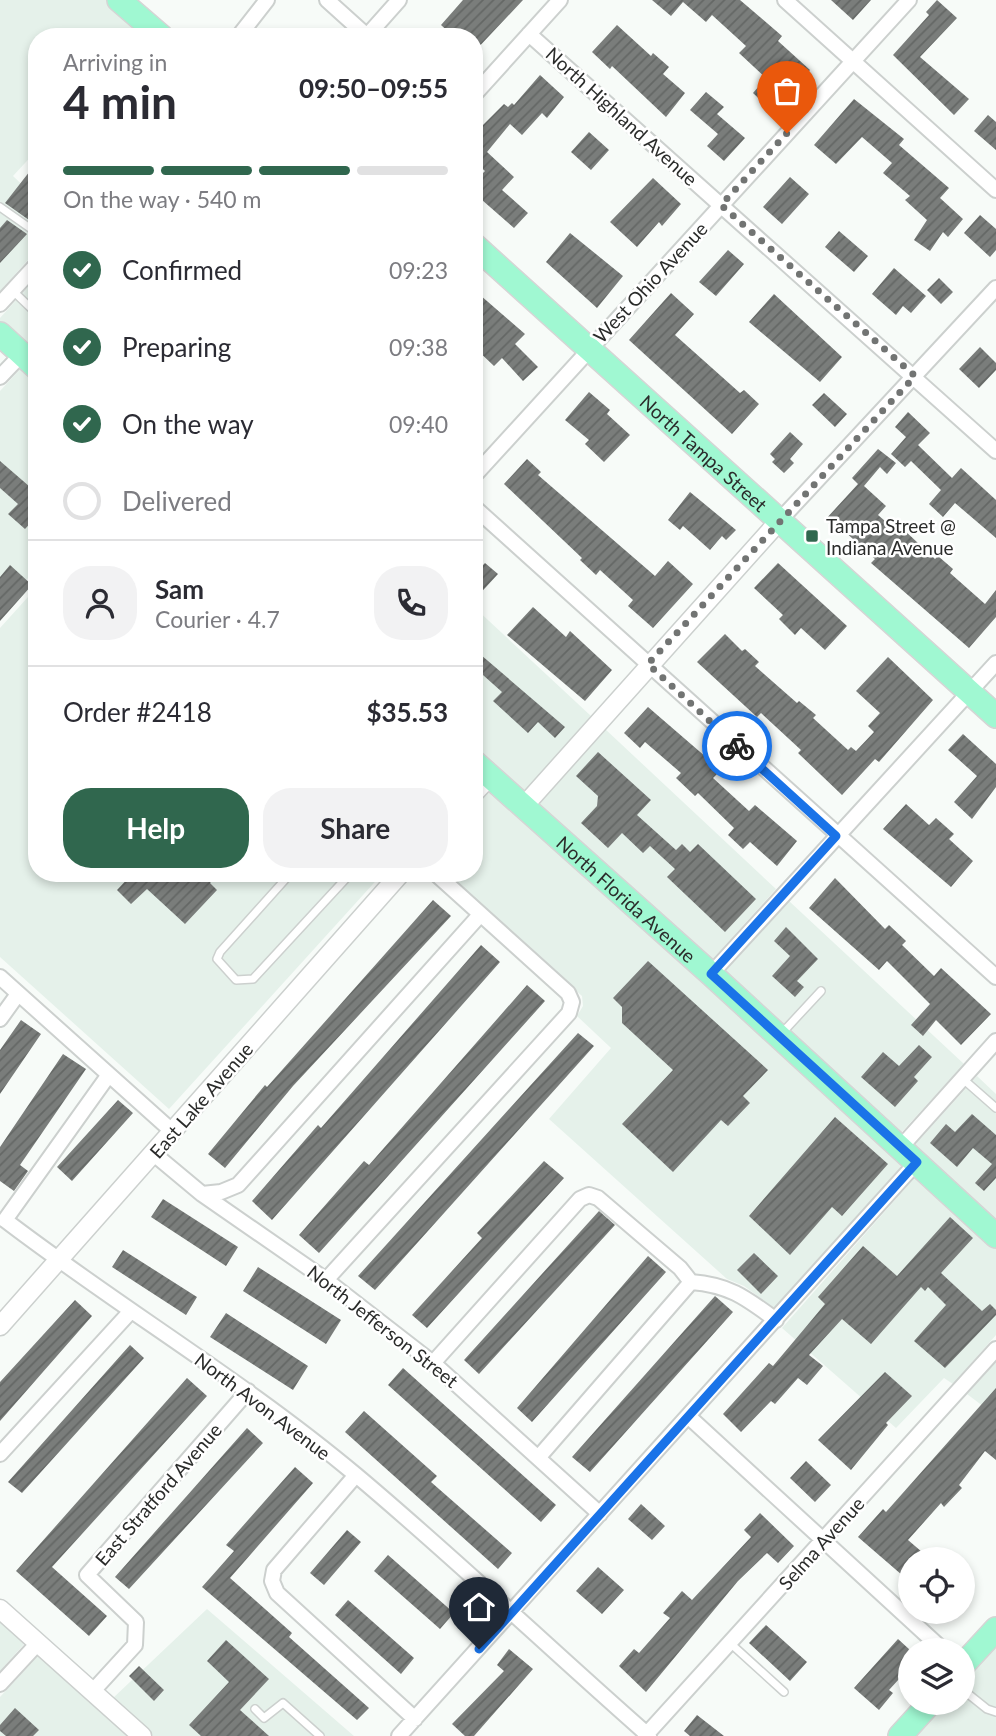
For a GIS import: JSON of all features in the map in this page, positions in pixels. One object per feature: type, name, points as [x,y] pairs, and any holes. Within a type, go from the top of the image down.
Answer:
[{"type":"main road","points":[[119,0],[152,28]]},
{"type":"main road","name":"North Tampa Street","points":[[483,253],[996,716]]},
{"type":"main road","points":[[0,334],[28,360]]},
{"type":"main road","name":"North Florida Avenue","points":[[483,770],[711,974],[996,1236]]},
{"type":"main road","points":[[975,1652],[996,1629]]},
{"type":"main road","points":[[900,1736],[919,1715]]},
{"type":"street","points":[[245,28],[267,0]]},
{"type":"street","points":[[327,0],[358,28]]},
{"type":"street","points":[[374,28],[399,0]]},
{"type":"street","points":[[483,85],[560,0]]},
{"type":"street","points":[[785,0],[996,190]]},
{"type":"street","name":"West Ohio Avenue","points":[[483,465],[909,0]]},
{"type":"street","name":"North Highland Avenue","points":[[529,34],[996,451]]},
{"type":"street","points":[[0,304],[28,274]]},
{"type":"street","points":[[524,806],[648,664],[996,288]]},
{"type":"street","points":[[0,377],[28,362]]},
{"type":"street","points":[[483,515],[836,836],[996,977]]},
{"type":"street","points":[[711,974],[996,663]]},
{"type":"street","name":"East Lake Avenue","points":[[0,1326],[393,882]]},
{"type":"street","points":[[326,1280],[569,1013],[572,1002],[568,993],[444,882]]},
{"type":"street","points":[[202,1194],[221,1192],[238,1185],[479,916]]},
{"type":"street","points":[[0,977],[173,1132]]},
{"type":"street","points":[[0,1019],[18,994]]},
{"type":"street","points":[[399,1736],[776,1320],[909,1155],[962,1079],[996,1041]]},
{"type":"street","points":[[2,1219],[108,1076]]},
{"type":"street","name":"North Jefferson Street","points":[[154,1154],[202,1194],[326,1280],[433,1363],[600,1514]]},
{"type":"street","points":[[433,1363],[580,1199],[589,1195],[598,1198],[680,1268],[691,1282],[715,1284],[740,1293],[776,1320]]},
{"type":"street","name":"North Avon Avenue","points":[[2,1219],[59,1262],[248,1391],[356,1475],[647,1735]]},
{"type":"street","points":[[538,1458],[691,1282]]},
{"type":"street","points":[[0,1454],[131,1311]]},
{"type":"street","name":"Selma Avenue","points":[[647,1735],[996,1349]]},
{"type":"street","name":"East Stratford Avenue","points":[[92,1692],[135,1645],[136,1622],[87,1575],[248,1391]]},
{"type":"street","points":[[688,1416],[930,1638]]},
{"type":"street","points":[[356,1475],[274,1570],[272,1581],[277,1593],[415,1719]]},
{"type":"street","points":[[0,1609],[142,1736]]},
{"type":"street","points":[[0,1684],[37,1643]]},
{"type":"lane","points":[[0,206],[28,226]]},
{"type":"lane","points":[[12,291],[28,306]]},
{"type":"lane","points":[[283,882],[220,952],[217,959],[221,966],[236,979],[253,979],[343,882]]},
{"type":"lane","points":[[779,1037],[821,991]]},
{"type":"lane","points":[[962,1079],[996,1108]]},
{"type":"lane","points":[[730,1643],[784,1692]]},
{"type":"lane","points":[[975,1699],[996,1712]]},
{"type":"lane","points":[[255,1709],[264,1718],[283,1703],[320,1736]]},
{"type":"shaded area","points":[[0,0],[107,0],[137,28],[28,28],[28,160],[13,176],[28,190],[28,260],[0,291]]},
{"type":"shaded area","points":[[28,287],[28,349],[0,323],[0,318]]},
{"type":"shaded area","points":[[23,366],[28,370],[28,578],[0,609],[0,391]]},
{"type":"shaded area","points":[[28,597],[28,882],[375,882],[169,1109],[0,957],[0,628]]},
{"type":"shaded area","points":[[483,615],[591,716],[522,794],[483,759]]},
{"type":"shaded area","points":[[604,728],[776,889],[710,962],[536,806]]},
{"type":"shaded area","points":[[491,788],[905,1162],[775,1309],[744,1286],[727,1279],[549,1119],[611,1048],[577,1016],[583,1006],[582,996],[456,882],[483,882],[483,796]]},
{"type":"shaded area","points":[[789,901],[964,1064],[899,1135],[723,974]]},
{"type":"shaded area","points":[[977,1076],[996,1094],[996,1225],[913,1147]]},
{"type":"shaded area","points":[[918,1174],[996,1247],[996,1335],[953,1384],[944,1378],[896,1428],[782,1328]]},
{"type":"shaded area","points":[[996,1362],[996,1416],[967,1394]]},
{"type":"shaded area","points":[[207,1609],[354,1736],[153,1736],[112,1699]]},
{"type":"shaded area","points":[[0,1620],[25,1643],[0,1671]]},
{"type":"shaded area","points":[[996,1645],[996,1736],[913,1736],[932,1715],[975,1715],[975,1668]]},
{"type":"shaded area","points":[[39,1655],[130,1736],[0,1736],[0,1697]]},
{"type":"building","points":[[463,0],[523,0],[483,42],[483,28],[444,28],[441,25]]},
{"type":"building","points":[[652,0],[740,0],[782,36],[778,41],[810,70],[772,111],[753,93],[766,78],[739,53],[746,46],[712,15],[706,22],[683,2],[671,16]]},
{"type":"building","points":[[831,0],[871,0],[853,20]]},
{"type":"building","points":[[937,0],[957,18],[920,57],[969,99],[954,115],[893,55],[929,15],[926,12]]},
{"type":"building","points":[[617,25],[651,56],[653,53],[669,67],[663,74],[685,93],[666,117],[612,66],[610,69],[592,52]]},
{"type":"building","points":[[540,75],[564,97],[547,118],[542,113],[522,135],[510,124],[487,152],[514,177],[502,190],[528,213],[514,228],[483,201],[483,125],[504,104],[508,107],[512,103],[514,105]]},
{"type":"building","points":[[706,92],[724,107],[717,114],[745,138],[724,161],[707,146],[718,134],[690,110]]},
{"type":"building","points":[[854,99],[904,139],[899,145],[949,188],[940,198],[963,219],[948,237],[943,232],[930,251],[914,240],[927,220],[905,200],[910,196],[883,173],[892,163],[862,137],[836,164],[814,145]]},
{"type":"building","points":[[988,115],[996,122],[996,150],[974,131]]},
{"type":"building","points":[[589,132],[609,150],[591,170],[571,152]]},
{"type":"building","points":[[28,174],[28,219],[5,203]]},
{"type":"building","points":[[790,177],[809,194],[782,224],[763,207]]},
{"type":"building","points":[[653,178],[681,204],[662,226],[659,222],[637,247],[610,222]]},
{"type":"building","points":[[980,215],[996,229],[996,250],[990,257],[964,233]]},
{"type":"building","points":[[7,220],[27,234],[0,263],[0,228]]},
{"type":"building","points":[[839,231],[868,256],[854,272],[825,247]]},
{"type":"building","points":[[570,233],[623,276],[597,308],[546,262]]},
{"type":"building","points":[[728,250],[744,264],[716,296],[699,282]]},
{"type":"building","points":[[894,268],[926,296],[911,313],[903,306],[896,315],[872,294]]},
{"type":"building","points":[[939,278],[953,292],[941,304],[927,290]]},
{"type":"building","points":[[671,293],[694,314],[675,335],[740,393],[744,390],[759,404],[732,434],[629,340]]},
{"type":"building","points":[[774,294],[842,357],[820,382],[749,322]]},
{"type":"building","points":[[483,298],[525,334],[515,344],[538,367],[523,381],[502,358],[494,366],[483,356]]},
{"type":"building","points":[[980,347],[996,363],[996,370],[979,388],[959,369]]},
{"type":"building","points":[[589,392],[610,410],[607,414],[630,435],[604,462],[585,444],[589,440],[565,420]]},
{"type":"building","points":[[824,393],[847,414],[835,427],[812,405]]},
{"type":"building","points":[[908,412],[930,433],[918,445],[952,478],[961,468],[996,500],[996,538],[955,503],[943,517],[929,504],[941,490],[911,461],[905,467],[891,454],[906,437],[895,427]]},
{"type":"building","points":[[790,432],[803,444],[790,459],[794,463],[784,473],[772,462],[775,459],[770,454]]},
{"type":"building","points":[[878,449],[896,463],[887,474],[880,467],[864,486],[886,506],[878,515],[899,533],[903,529],[935,559],[938,556],[953,569],[950,573],[985,604],[996,590],[996,617],[969,648],[871,563],[875,559],[842,529],[839,533],[825,520],[858,484],[852,478]]},
{"type":"building","points":[[527,459],[541,472],[538,475],[655,576],[668,561],[693,584],[653,628],[628,606],[633,600],[600,570],[596,575],[580,560],[582,558],[504,484]]},
{"type":"building","points":[[0,461],[28,485],[28,526],[25,529],[8,514],[18,504],[0,488]]},
{"type":"building","points":[[690,492],[736,530],[726,540],[722,536],[710,550],[683,526],[680,530],[668,520]]},
{"type":"building","points":[[485,563],[498,574],[483,590]]},
{"type":"building","points":[[778,563],[847,626],[825,650],[801,628],[795,635],[779,619],[783,615],[754,588]]},
{"type":"building","points":[[10,565],[28,581],[28,590],[0,621],[0,577]]},
{"type":"building","points":[[533,607],[566,637],[570,631],[612,670],[585,701],[507,635]]},
{"type":"building","points":[[725,634],[742,651],[745,649],[759,662],[755,666],[797,703],[799,701],[816,715],[813,718],[848,750],[851,747],[856,751],[874,732],[868,726],[880,713],[856,691],[888,657],[933,700],[879,762],[875,759],[842,795],[798,753],[801,750],[761,713],[757,717],[697,662]]},
{"type":"building","points":[[483,657],[565,727],[555,738],[538,722],[528,733],[493,701],[502,692],[483,675]]},
{"type":"building","points":[[648,707],[721,770],[713,778],[749,811],[755,805],[797,841],[777,866],[750,842],[743,849],[728,835],[734,828],[698,793],[695,796],[676,778],[681,773],[645,742],[640,748],[624,733]]},
{"type":"building","points":[[963,734],[996,764],[996,787],[972,819],[954,802],[977,776],[948,750]]},
{"type":"building","points":[[598,752],[651,800],[637,815],[676,850],[682,844],[690,852],[698,844],[756,899],[725,932],[667,877],[675,869],[650,846],[643,853],[622,833],[608,848],[581,823],[597,806],[598,796],[576,776]]},
{"type":"building","points":[[906,804],[929,825],[936,818],[954,834],[949,839],[973,861],[951,887],[883,829]]},
{"type":"building","points":[[835,878],[885,929],[889,925],[906,941],[902,945],[934,976],[941,968],[991,1014],[961,1045],[936,1020],[923,1036],[911,1025],[930,1004],[887,961],[879,970],[809,908]]},
{"type":"building","points":[[125,882],[211,882],[217,890],[185,924],[147,889],[131,904],[117,890]]},
{"type":"building","points":[[433,900],[451,916],[293,1086],[225,1168],[208,1154],[265,1085],[267,1087]]},
{"type":"building","points":[[786,927],[818,959],[797,981],[804,987],[795,997],[772,976],[790,956],[774,941]]},
{"type":"building","points":[[481,945],[500,962],[272,1220],[252,1201],[318,1125],[321,1128]]},
{"type":"building","points":[[648,961],[768,1070],[743,1096],[750,1103],[728,1126],[721,1120],[673,1172],[622,1124],[673,1070],[622,1023],[622,1007],[613,998]]},
{"type":"building","points":[[527,985],[545,1001],[319,1253],[299,1235],[364,1161],[369,1165]]},
{"type":"building","points":[[21,1020],[41,1034],[0,1094],[0,1050]]},
{"type":"building","points":[[578,1033],[594,1046],[375,1290],[358,1276]]},
{"type":"building","points":[[919,1045],[932,1057],[914,1077],[918,1081],[895,1107],[861,1077],[883,1052],[899,1066]]},
{"type":"building","points":[[63,1054],[86,1069],[20,1165],[28,1171],[14,1191],[0,1181],[0,1147]]},
{"type":"building","points":[[118,1100],[133,1113],[72,1181],[57,1167]]},
{"type":"building","points":[[972,1114],[996,1135],[996,1178],[984,1191],[975,1183],[992,1164],[973,1148],[957,1167],[930,1143],[946,1124],[955,1132]]},
{"type":"building","points":[[835,1117],[888,1164],[842,1216],[832,1207],[790,1255],[749,1216]]},
{"type":"building","points":[[544,1161],[564,1178],[427,1328],[412,1315],[482,1238],[477,1233]]},
{"type":"building","points":[[163,1199],[238,1247],[226,1266],[151,1217]]},
{"type":"building","points":[[599,1211],[615,1225],[479,1374],[464,1360]]},
{"type":"building","points":[[950,1217],[973,1238],[941,1273],[982,1311],[990,1304],[996,1310],[996,1315],[945,1368],[914,1341],[946,1305],[928,1287],[925,1291],[921,1287],[871,1344],[842,1319],[809,1355],[823,1366],[807,1385],[798,1378],[775,1404],[771,1401],[741,1432],[723,1414],[769,1363],[773,1366],[825,1304],[818,1297],[863,1246],[897,1276]]},
{"type":"building","points":[[123,1250],[197,1297],[186,1315],[112,1267]]},
{"type":"building","points":[[754,1253],[778,1276],[761,1294],[737,1270]]},
{"type":"building","points":[[648,1256],[666,1272],[532,1422],[517,1408]]},
{"type":"building","points":[[258,1267],[341,1320],[326,1344],[243,1291]]},
{"type":"building","points":[[715,1296],[733,1312],[590,1472],[572,1457]]},
{"type":"building","points":[[75,1300],[92,1316],[0,1421],[0,1382]]},
{"type":"building","points":[[226,1313],[308,1366],[293,1390],[210,1337]]},
{"type":"building","points":[[130,1345],[144,1358],[22,1493],[8,1482]]},
{"type":"building","points":[[403,1368],[556,1505],[541,1522],[388,1385]]},
{"type":"building","points":[[885,1372],[912,1396],[886,1423],[888,1425],[851,1470],[818,1440]]},
{"type":"building","points":[[187,1378],[207,1396],[52,1567],[107,1616],[89,1636],[16,1571]]},
{"type":"building","points":[[996,1388],[996,1460],[985,1451],[959,1485],[962,1488],[944,1507],[941,1503],[908,1540],[916,1547],[898,1547],[898,1572],[858,1537],[883,1509],[886,1512]]},
{"type":"building","points":[[364,1411],[437,1476],[431,1482],[512,1553],[498,1569],[345,1432]]},
{"type":"building","points":[[247,1428],[263,1443],[129,1589],[115,1577]]},
{"type":"building","points":[[806,1461],[831,1485],[815,1502],[790,1478]]},
{"type":"building","points":[[295,1467],[313,1483],[230,1578],[292,1633],[289,1637],[369,1708],[357,1720],[202,1587],[234,1551],[226,1545]]},
{"type":"building","points":[[641,1504],[665,1526],[652,1540],[628,1519]]},
{"type":"building","points":[[760,1513],[794,1546],[778,1563],[767,1553],[738,1581],[646,1692],[619,1666],[634,1649],[639,1653],[670,1618],[663,1613],[682,1591],[692,1600],[751,1537],[744,1530]]},
{"type":"building","points":[[347,1530],[361,1542],[324,1585],[310,1573]]},
{"type":"building","points":[[388,1555],[454,1613],[440,1629],[374,1571]]},
{"type":"building","points":[[598,1567],[624,1590],[602,1614],[576,1591]]},
{"type":"building","points":[[348,1600],[414,1658],[401,1674],[335,1615]]},
{"type":"building","points":[[766,1625],[807,1662],[790,1681],[749,1643]]},
{"type":"building","points":[[898,1639],[898,1680],[889,1690],[893,1693],[879,1710],[854,1688]]},
{"type":"building","points":[[226,1640],[269,1679],[240,1710],[269,1736],[201,1736],[189,1725],[229,1682],[207,1661]]},
{"type":"building","points":[[509,1649],[533,1669],[474,1736],[465,1736],[452,1724],[504,1671],[497,1665]]},
{"type":"building","points":[[139,1666],[164,1690],[154,1701],[129,1676]]},
{"type":"building","points":[[15,1708],[39,1730],[33,1736],[6,1736],[0,1731],[0,1725]]},
{"type":"building","points":[[697,1715],[724,1736],[690,1736],[684,1731]]},
{"type":"way so far","points":[[737,746],[648,664],[915,376],[721,205],[787,133]]},
{"type":"place","name":"Tampa Street @ Indiana Avenue","points":[[812,536]]},
{"type":"route","points":[[479,1649],[917,1162],[711,974],[836,836],[737,746]]}]
